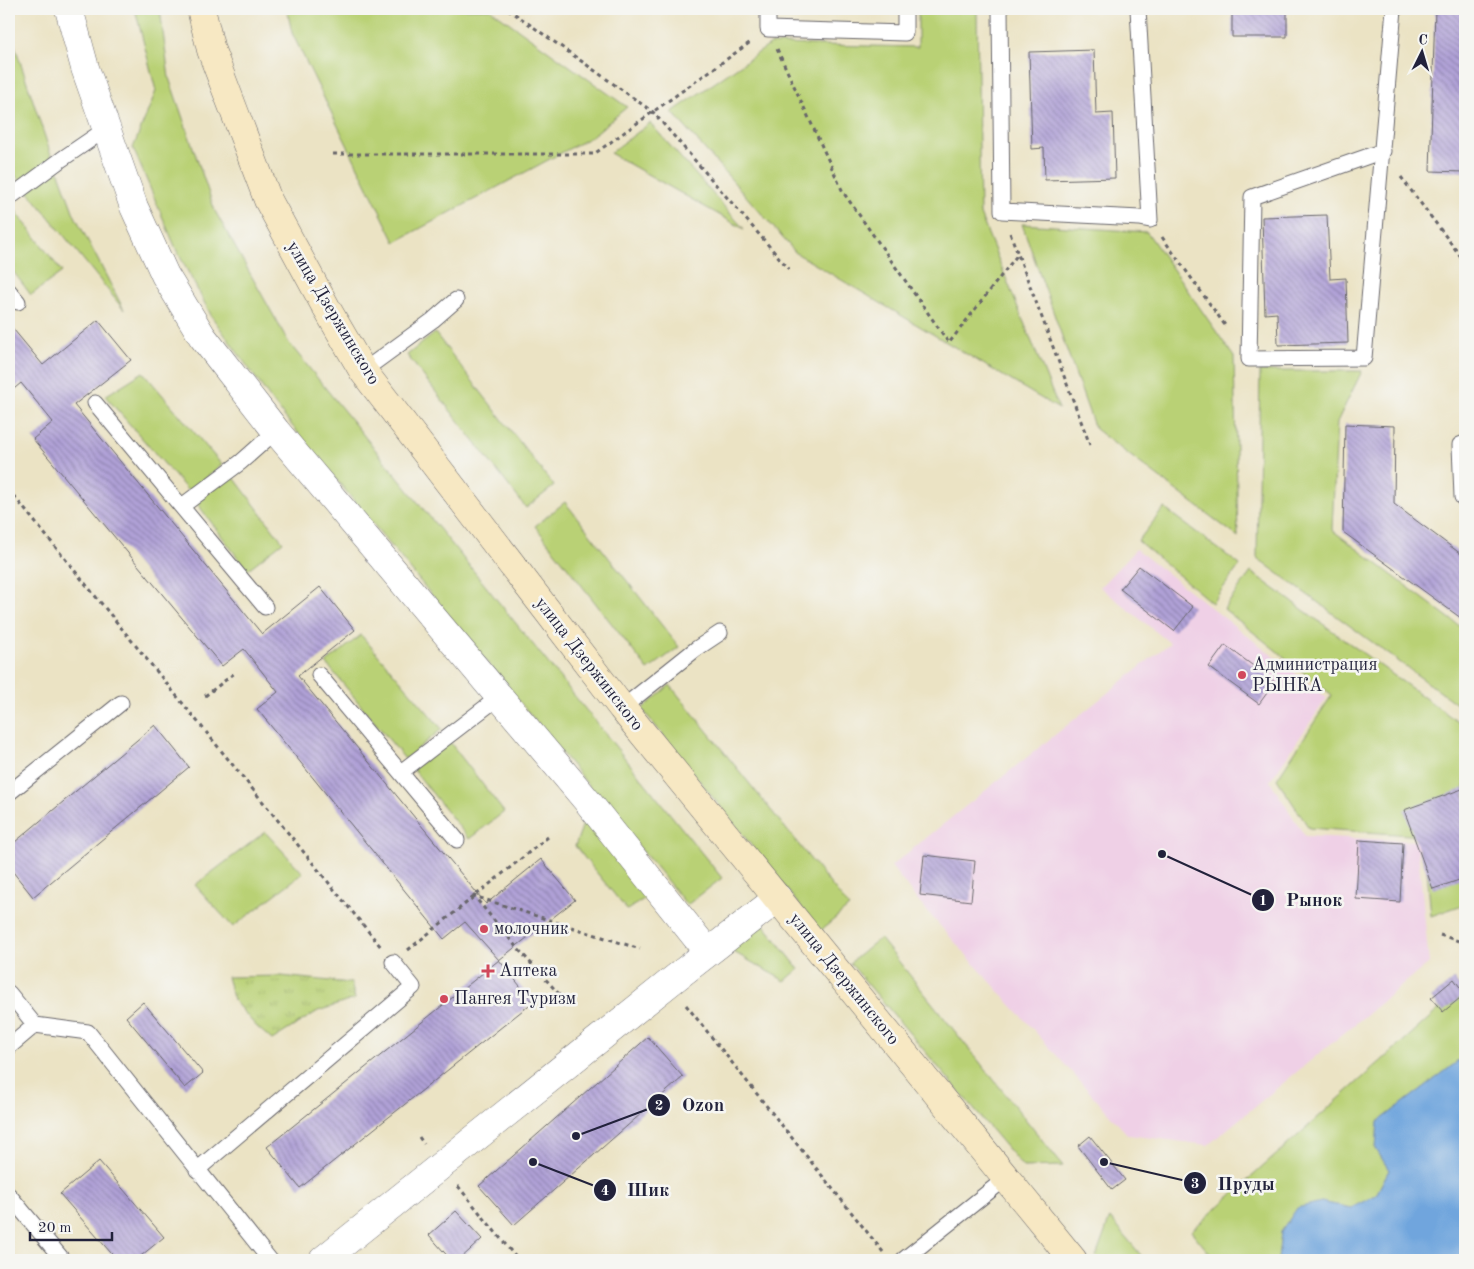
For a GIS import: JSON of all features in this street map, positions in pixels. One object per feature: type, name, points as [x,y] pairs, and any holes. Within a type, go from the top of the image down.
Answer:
[{"type":"street","points":[[68,9],[85,68],[134,207],[165,275],[202,336],[276,431],[588,802],[708,952]]},
{"type":"street","name":"улица Дзержинского","points":[[201,9],[211,50],[268,200],[363,371],[622,708],[1073,1260]]},
{"type":"street","points":[[323,1260],[778,898]]},
{"type":"lane","points":[[768,9],[768,29],[905,33],[904,9]]},
{"type":"lane","points":[[1000,9],[1002,211],[1150,220],[1138,9]]},
{"type":"lane","points":[[1382,151],[1252,197],[1249,359],[1364,358],[1382,151],[1394,9]]},
{"type":"lane","points":[[9,198],[106,129]]},
{"type":"lane","points":[[363,371],[433,320],[456,300]]},
{"type":"lane","points":[[95,403],[265,607]]},
{"type":"lane","points":[[182,506],[241,462],[276,431]]},
{"type":"lane","points":[[1465,443],[1460,445],[1462,498],[1465,500]]},
{"type":"lane","points":[[622,708],[696,649],[720,633]]},
{"type":"lane","points":[[319,675],[457,840]]},
{"type":"lane","points":[[402,772],[499,697]]},
{"type":"lane","points":[[9,793],[121,703]]},
{"type":"lane","points":[[197,1170],[413,987],[394,962]]},
{"type":"lane","points":[[9,994],[35,1025],[88,1032],[270,1260]]},
{"type":"lane","points":[[9,1046],[35,1025]]},
{"type":"lane","points":[[902,1260],[1006,1178]]},
{"type":"lane","points":[[9,1195],[63,1260]]},
{"type":"path","points":[[508,9],[653,112],[789,269]]},
{"type":"path","points":[[333,154],[594,154],[768,29],[843,192],[949,343],[1018,254]]},
{"type":"path","points":[[1382,151],[1465,262]]},
{"type":"path","points":[[1002,211],[1090,445]]},
{"type":"path","points":[[1150,220],[1249,359]]},
{"type":"path","points":[[9,490],[394,962],[548,837]]},
{"type":"path","points":[[205,696],[236,672]]},
{"type":"path","points":[[474,896],[640,949]]},
{"type":"path","points":[[474,896],[518,949],[570,1006]]},
{"type":"path","points":[[1440,935],[1465,943]]},
{"type":"path","points":[[685,1003],[884,1252]]},
{"type":"path","points":[[419,1137],[518,1260]]},
{"type":"shaded area","points":[[1136,549],[1327,698],[1270,781],[1305,836],[1417,841],[1429,963],[1208,1145],[1128,1135],[917,900],[891,866],[1170,643],[1100,587]]},
{"type":"green space","points":[[135,9],[160,9],[169,78],[215,211],[289,343],[722,878],[687,905],[275,405],[212,317],[177,251],[133,148],[156,91]]},
{"type":"green space","points":[[287,9],[490,9],[627,107],[591,137],[395,242],[292,33]]},
{"type":"green space","points":[[918,9],[977,9],[980,214],[1059,409],[796,253],[672,112],[771,44],[918,47]]},
{"type":"green space","points":[[9,28],[52,158],[20,181],[9,168]]},
{"type":"green space","points":[[650,123],[744,229],[610,153]]},
{"type":"green space","points":[[58,170],[74,214],[124,310],[28,191]]},
{"type":"green space","points":[[12,206],[62,272],[31,295],[9,266],[9,208]]},
{"type":"green space","points":[[1022,224],[1147,232],[1234,357],[1238,537],[1095,429]]},
{"type":"green space","points":[[435,333],[554,486],[526,508],[407,355]]},
{"type":"green space","points":[[1260,371],[1362,371],[1337,422],[1332,530],[1465,630],[1465,710],[1257,558]]},
{"type":"green space","points":[[143,372],[222,465],[189,492],[105,396]]},
{"type":"green space","points":[[232,475],[283,542],[247,570],[196,502]]},
{"type":"green space","points":[[565,502],[679,647],[648,670],[535,526]]},
{"type":"green space","points":[[1164,508],[1240,565],[1212,603],[1138,541]]},
{"type":"green space","points":[[1251,572],[1465,727],[1465,904],[1431,916],[1424,836],[1309,828],[1277,779],[1332,695],[1224,609]]},
{"type":"green space","points":[[361,635],[442,729],[405,759],[326,663]]},
{"type":"green space","points":[[670,685],[849,907],[820,931],[642,709]]},
{"type":"green space","points":[[449,741],[504,812],[469,839],[413,769]]},
{"type":"green space","points":[[586,816],[650,895],[627,910],[575,846]]},
{"type":"green space","points":[[265,832],[303,873],[233,927],[195,885]]},
{"type":"green space","points":[[761,921],[799,969],[785,981],[730,950]]},
{"type":"green space","points":[[880,938],[1063,1166],[1023,1167],[850,963]]},
{"type":"green space","points":[[281,976],[351,983],[355,999],[318,1011],[272,1040],[256,1026],[234,1001],[227,977]]},
{"type":"green space","points":[[1465,986],[1465,1059],[1461,1059],[1378,1122],[1376,1149],[1389,1170],[1376,1195],[1351,1208],[1321,1202],[1281,1232],[1278,1260],[1215,1260],[1191,1231]]},
{"type":"green space","points":[[1110,1218],[1145,1260],[1099,1260],[1096,1257]]},
{"type":"water","points":[[1461,1059],[1465,1059],[1465,1260],[1278,1260],[1281,1232],[1297,1208],[1321,1202],[1351,1208],[1376,1195],[1389,1170],[1376,1149],[1378,1122]]},
{"type":"building","points":[[1232,9],[1287,9],[1287,37],[1232,37]]},
{"type":"building","points":[[1435,9],[1465,9],[1465,172],[1430,171]]},
{"type":"building","points":[[1094,50],[1096,114],[1113,113],[1115,178],[1045,180],[1044,148],[1032,149],[1029,52]]},
{"type":"building","points":[[1327,215],[1330,279],[1346,278],[1348,343],[1278,345],[1277,313],[1265,314],[1262,217]]},
{"type":"building","points":[[98,320],[131,360],[74,405],[262,634],[320,587],[355,630],[298,676],[486,904],[541,859],[575,900],[499,960],[465,922],[444,939],[257,709],[278,692],[244,649],[222,666],[33,439],[53,422],[21,383],[9,393],[9,324],[43,365]]},
{"type":"building","points":[[1345,424],[1395,426],[1394,504],[1465,557],[1465,621],[1343,532]]},
{"type":"building","points":[[1139,566],[1193,607],[1174,631],[1120,589]]},
{"type":"building","name":"Администрация РЫНКА","points":[[1225,645],[1275,682],[1259,704],[1209,667]]},
{"type":"building","points":[[155,725],[189,767],[33,897],[9,867],[9,847]]},
{"type":"building","points":[[1465,788],[1465,878],[1433,889],[1404,810]]},
{"type":"building","points":[[1359,840],[1403,843],[1400,902],[1356,899]]},
{"type":"building","points":[[924,855],[975,861],[971,901],[920,895]]},
{"type":"building","points":[[499,960],[533,1002],[300,1188],[267,1147]]},
{"type":"building","points":[[1454,979],[1465,994],[1443,1012],[1431,998]]},
{"type":"building","points":[[143,1002],[203,1073],[185,1088],[126,1017]]},
{"type":"building","points":[[648,1037],[683,1077],[514,1225],[479,1186]]},
{"type":"building","points":[[1090,1136],[1125,1180],[1112,1190],[1078,1146]]},
{"type":"building","points":[[99,1161],[164,1237],[136,1260],[117,1260],[60,1194]]},
{"type":"building","points":[[456,1211],[482,1239],[459,1260],[451,1260],[429,1235]]},
{"type":"place","name":"Администрация РЫНКА","points":[[1242,675]]},
{"type":"place","name":"Рынок","points":[[1162,854]]},
{"type":"place","name":"молочник","points":[[484,929]]},
{"type":"place","name":"Аптека","points":[[488,971]]},
{"type":"place","name":"Пангея Туризм","points":[[444,999]]},
{"type":"place","name":"Ozon","points":[[576,1136]]},
{"type":"place","name":"Шик","points":[[533,1162]]},
{"type":"place","name":"Пруды","points":[[1104,1162]]}]
